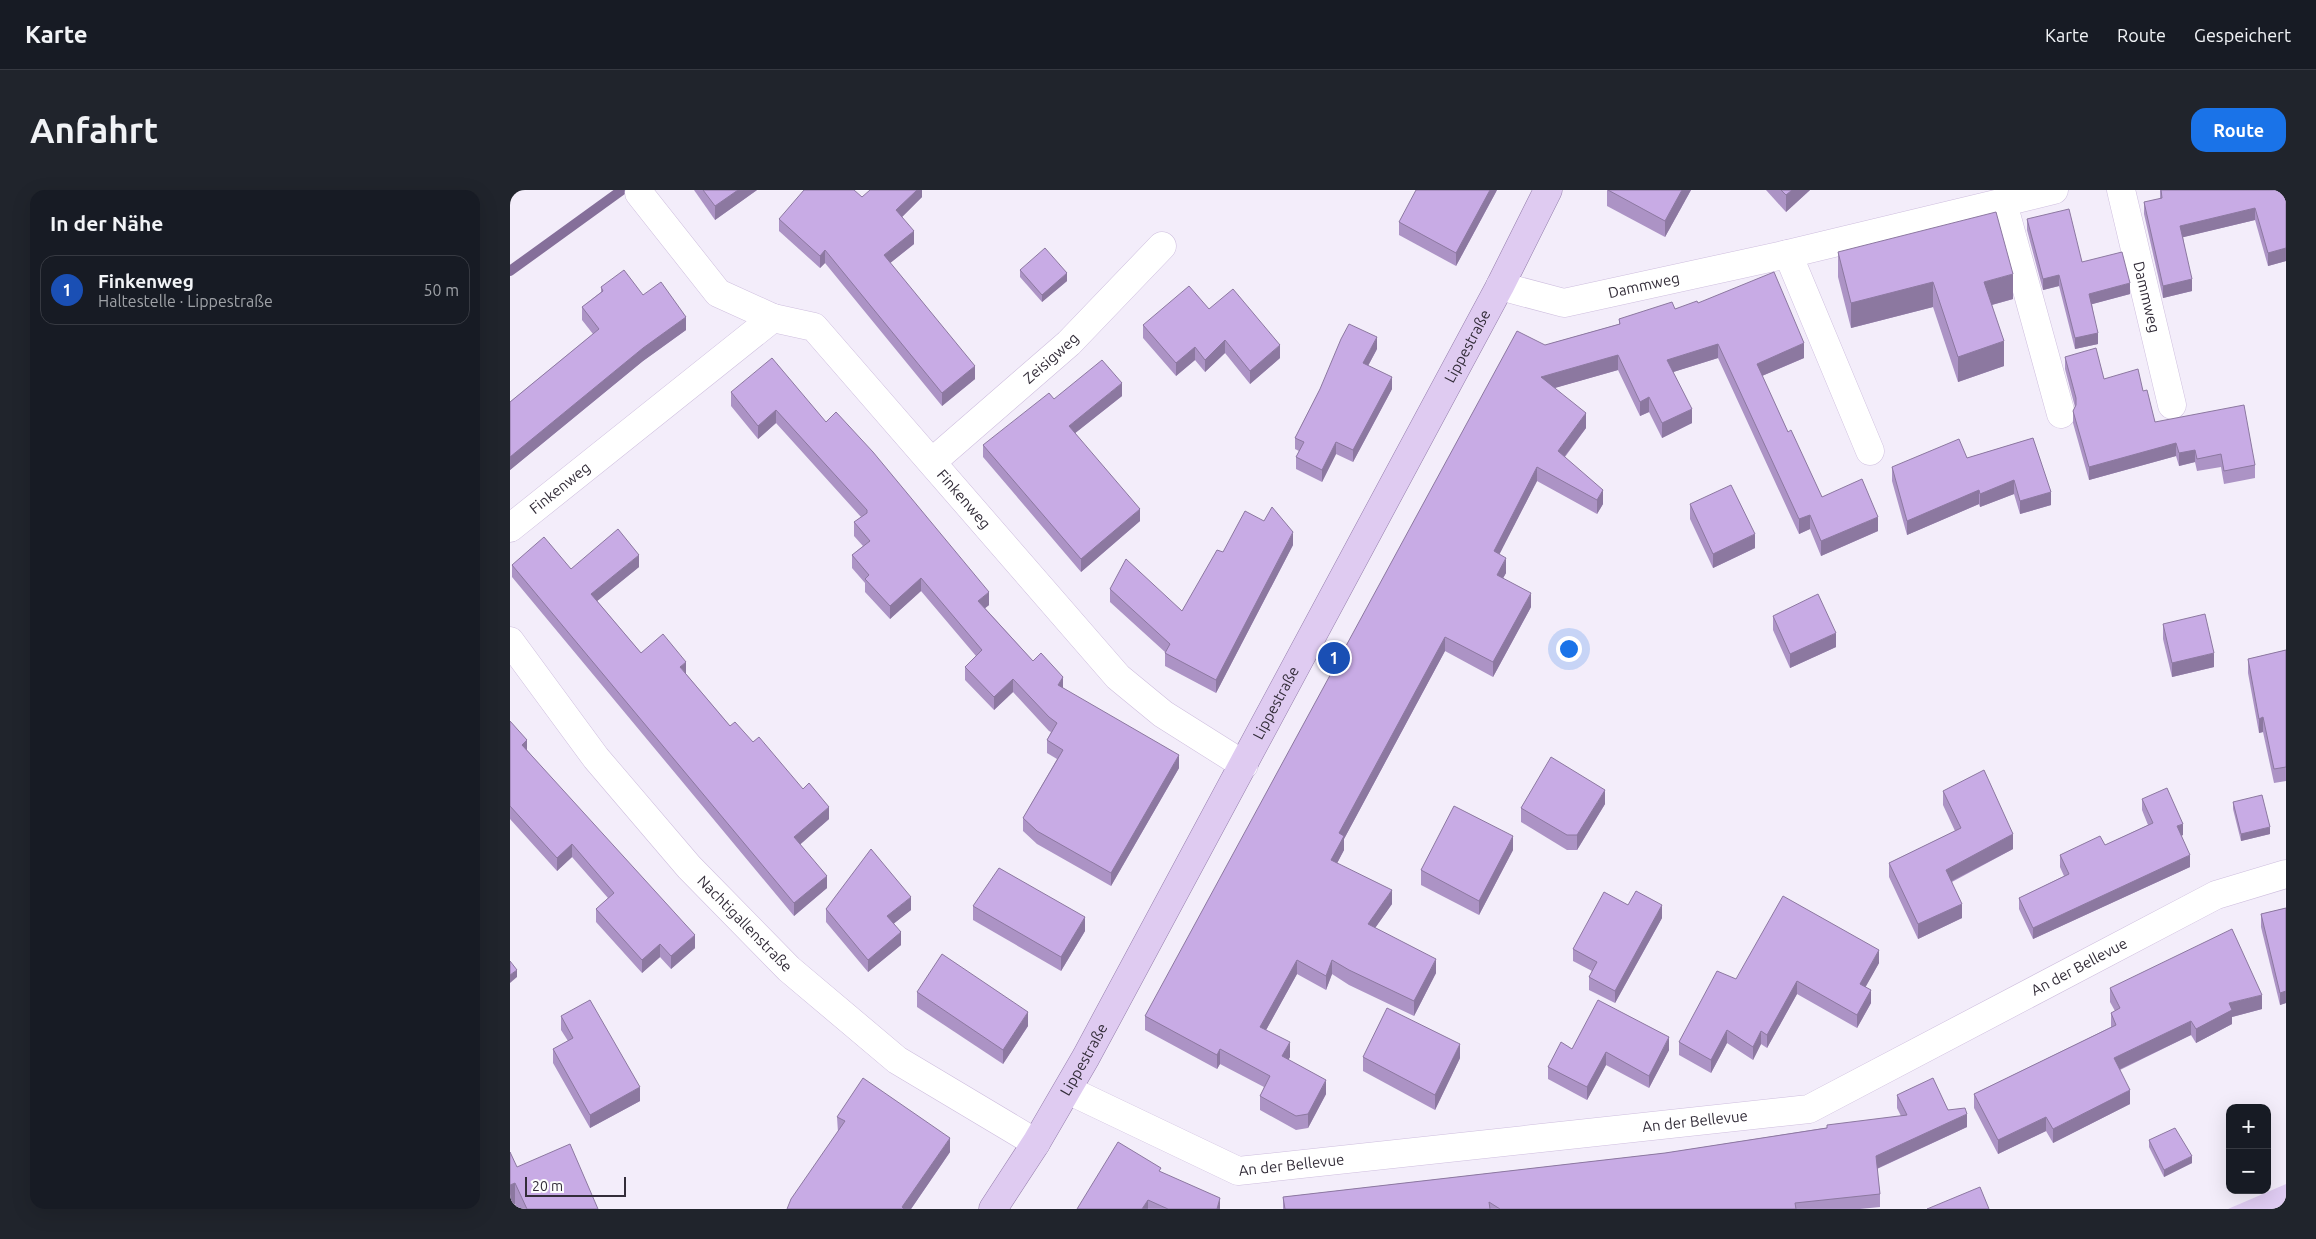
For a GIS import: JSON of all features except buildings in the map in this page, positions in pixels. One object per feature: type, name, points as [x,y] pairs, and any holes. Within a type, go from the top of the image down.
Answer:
[{"type":"main road","name":"Lippestraße","points":[[992,1209],[1036,1143],[1068,1090],[1500,286],[1548,190]]},
{"type":"street","name":"Dammweg","points":[[1500,286],[1564,303],[1788,254],[2054,190]]},
{"type":"street","name":"Dammweg","points":[[2121,190],[2172,404]]},
{"type":"street","name":"Finkenweg","points":[[639,192],[718,293],[773,318],[814,328],[1118,677],[1163,714],[1244,765]]},
{"type":"street","points":[[2003,203],[2061,414]]},
{"type":"street","name":"Zeisigweg","points":[[932,462],[1070,343],[1162,246]]},
{"type":"street","points":[[1788,254],[1870,451]]},
{"type":"street","name":"Finkenweg","points":[[510,528],[773,318]]},
{"type":"street","name":"Nachtigallenstraße","points":[[510,641],[596,758],[683,860],[790,969],[898,1060],[1036,1143]]},
{"type":"street","name":"An der Bellevue","points":[[1068,1090],[1238,1172],[1809,1109],[2216,895],[2286,874]]},
{"type":"shaded area","points":[[2286,1184],[2286,1209],[2228,1209],[2263,1194],[2271,1194],[2271,1190]]},
{"type":"waterway","points":[[510,271],[622,190]]},
{"type":"place","name":"Finkenweg","points":[[1334,658]]}]
